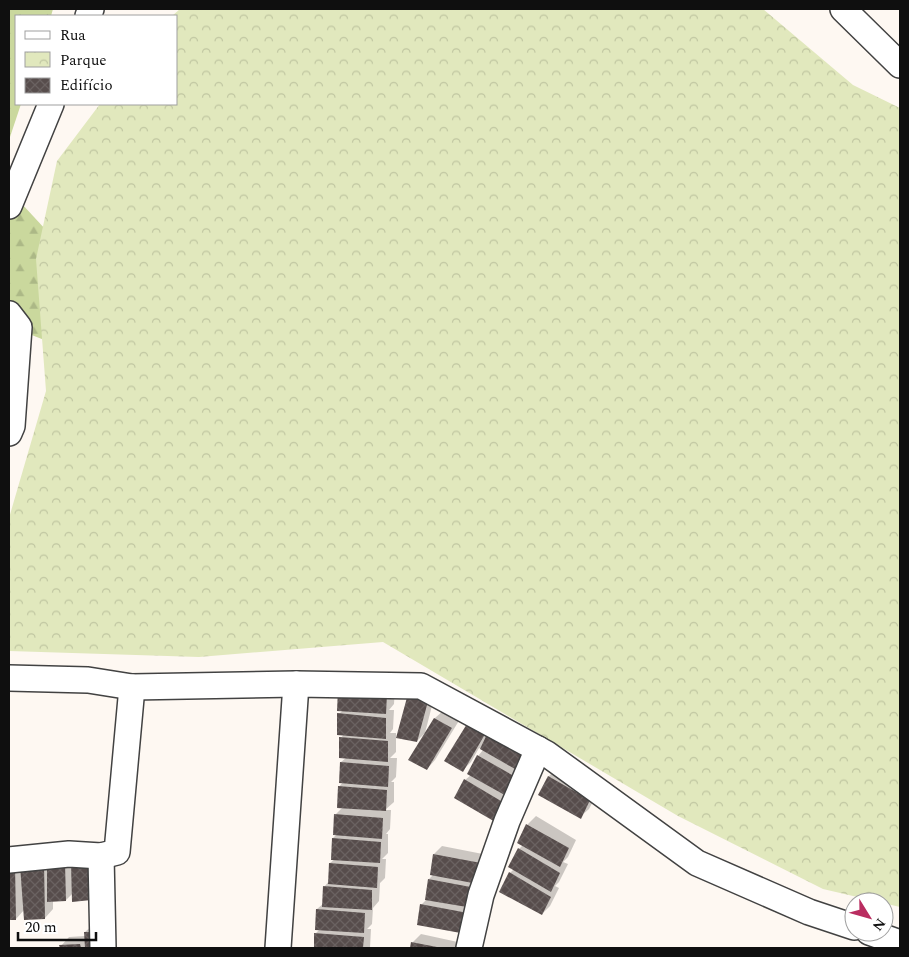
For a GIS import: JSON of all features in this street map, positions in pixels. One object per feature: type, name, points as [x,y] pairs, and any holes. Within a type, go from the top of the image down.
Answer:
[{"type":"street","points":[[843,9],[900,65]]},
{"type":"street","points":[[9,206],[51,105]]},
{"type":"street","points":[[9,314],[19,327],[12,426],[9,433]]},
{"type":"street","points":[[9,678],[88,680],[132,687],[296,684],[421,686],[548,754],[697,863],[809,912],[844,924]]},
{"type":"street","points":[[278,948],[296,684]]},
{"type":"street","points":[[9,860],[69,854],[101,856],[117,852],[132,687]]},
{"type":"street","points":[[469,948],[481,895],[507,822],[538,749]]},
{"type":"street","points":[[101,856],[103,948]]},
{"type":"green space","points":[[9,9],[53,9],[51,15],[15,15],[15,105],[21,105],[9,140]]},
{"type":"green space","points":[[180,9],[763,9],[853,85],[900,108],[900,907],[894,906],[894,892],[844,892],[844,894],[823,889],[678,816],[383,642],[199,657],[9,651],[9,518],[46,391],[36,259],[57,161],[99,105],[178,105],[178,15],[173,15]]},
{"type":"green space","points":[[9,190],[208,405],[9,326]]},
{"type":"building","points":[[338,689],[387,694],[386,714],[337,711]]},
{"type":"building","points":[[409,690],[430,694],[417,742],[396,738]]},
{"type":"building","points":[[337,713],[386,718],[386,739],[337,735]]},
{"type":"building","points":[[434,718],[452,728],[427,770],[408,760]]},
{"type":"building","points":[[470,719],[488,729],[463,772],[444,761]]},
{"type":"building","points":[[489,730],[532,755],[522,773],[480,749]]},
{"type":"building","points":[[339,737],[388,741],[388,762],[339,758]]},
{"type":"building","points":[[477,755],[519,779],[510,798],[467,774]]},
{"type":"building","points":[[340,762],[389,766],[388,787],[339,783]]},
{"type":"building","points":[[548,776],[590,800],[581,819],[538,795]]},
{"type":"building","points":[[464,779],[506,804],[497,823],[454,798]]},
{"type":"building","points":[[338,786],[387,790],[386,811],[337,808]]},
{"type":"building","points":[[334,814],[383,818],[382,839],[333,835]]},
{"type":"building","points":[[526,824],[569,848],[560,867],[517,843]]},
{"type":"building","points":[[332,838],[381,842],[380,863],[331,860]]},
{"type":"building","points":[[518,848],[560,873],[551,892],[508,867]]},
{"type":"building","points":[[433,854],[481,863],[478,884],[430,875]]},
{"type":"building","points":[[65,863],[66,901],[47,902],[47,864]]},
{"type":"building","points":[[71,863],[89,863],[91,900],[72,902]]},
{"type":"building","points":[[329,863],[378,867],[377,888],[328,884]]},
{"type":"building","points":[[44,864],[45,919],[24,920],[20,865]]},
{"type":"building","points":[[9,865],[15,865],[16,920],[9,920]]},
{"type":"building","points":[[509,872],[551,897],[542,915],[499,892]]},
{"type":"building","points":[[428,879],[476,888],[473,908],[425,900]]},
{"type":"building","points":[[323,886],[372,890],[372,910],[322,907]]},
{"type":"building","points":[[420,904],[468,913],[466,934],[417,925]]},
{"type":"building","points":[[316,909],[365,913],[364,933],[315,930]]},
{"type":"building","points":[[84,932],[99,932],[99,948],[85,948]]},
{"type":"building","points":[[314,933],[364,937],[363,948],[314,948]]},
{"type":"building","points":[[411,942],[437,947],[437,948],[410,948]]},
{"type":"building","points":[[80,944],[81,948],[60,948],[59,945]]}]
